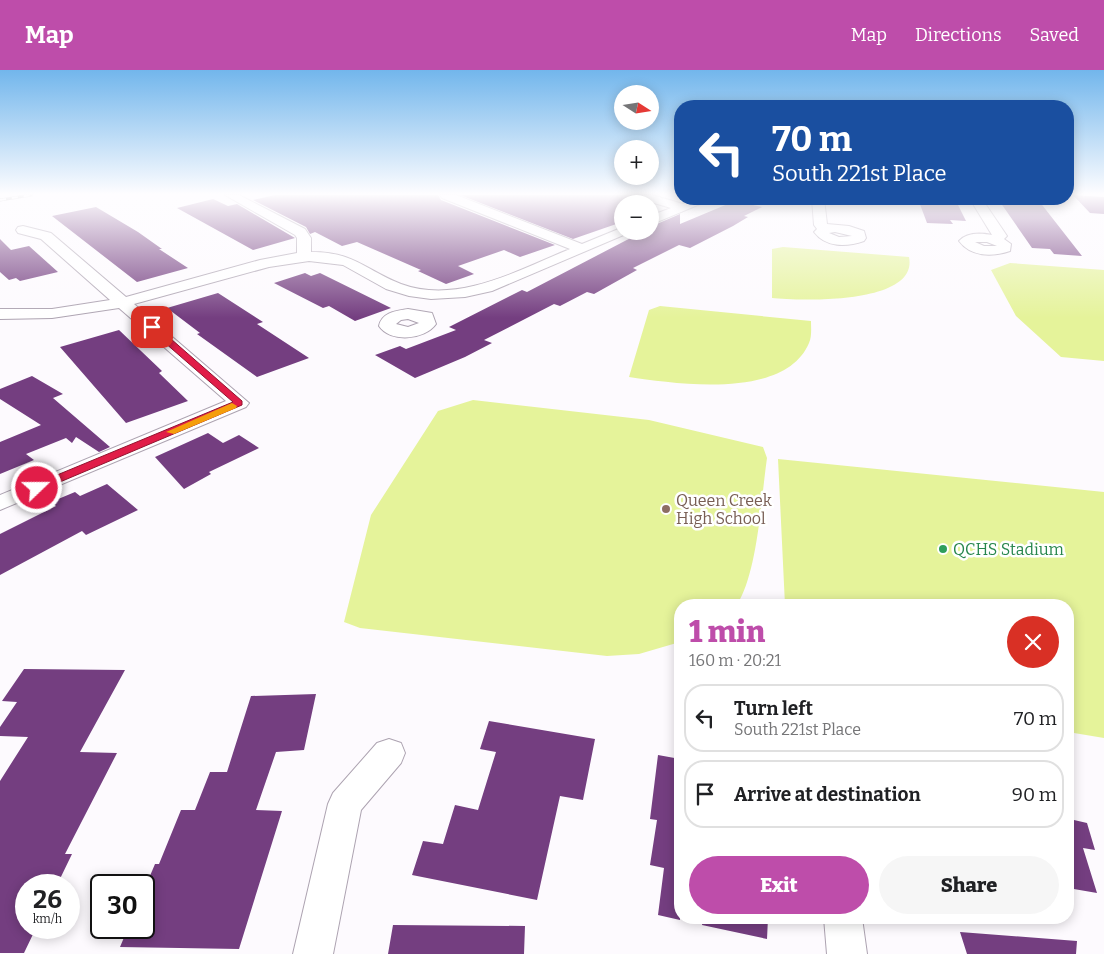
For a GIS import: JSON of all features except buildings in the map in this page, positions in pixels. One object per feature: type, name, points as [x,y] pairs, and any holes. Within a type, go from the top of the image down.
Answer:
[{"type":"street","points":[[0,503],[239,403],[46,236]]},
{"type":"street","points":[[303,236],[304,257]]},
{"type":"street","points":[[550,236],[582,249]]},
{"type":"street","points":[[0,314],[48,314],[123,302],[272,262],[304,257],[336,258],[349,262],[398,288],[427,294],[466,293],[487,288],[613,236]]},
{"type":"street","points":[[995,240],[1000,236]]},
{"type":"street","points":[[414,314],[427,294]]},
{"type":"street","points":[[313,954],[345,804],[390,753]]},
{"type":"street","points":[[844,924],[847,954]]},
{"type":"green space","points":[[783,247],[909,257],[907,273],[896,284],[877,292],[854,297],[806,300],[772,298],[772,249]]},
{"type":"green space","points":[[1010,263],[1104,270],[1104,361],[1061,357],[1016,316],[991,270]]},
{"type":"green space","points":[[660,306],[811,321],[811,338],[796,361],[778,373],[754,381],[728,384],[701,384],[674,383],[629,377],[649,310]]},
{"type":"green space","points":[[473,400],[649,420],[763,447],[767,458],[758,534],[750,573],[740,599],[674,599],[674,644],[639,654],[607,656],[360,628],[344,622],[371,515],[438,411]]},
{"type":"green space","name":"QCHS Stadium","points":[[778,459],[1104,492],[1104,738],[1074,733],[1074,599],[785,599]]},
{"type":"slow traffic","points":[[171,432],[232,406]]},
{"type":"place","name":"Queen Creek High School","points":[[666,509]]},
{"type":"place","name":"QCHS Stadium","points":[[943,549]]},
{"type":"route","points":[[37,488],[239,403],[152,327]]}]
